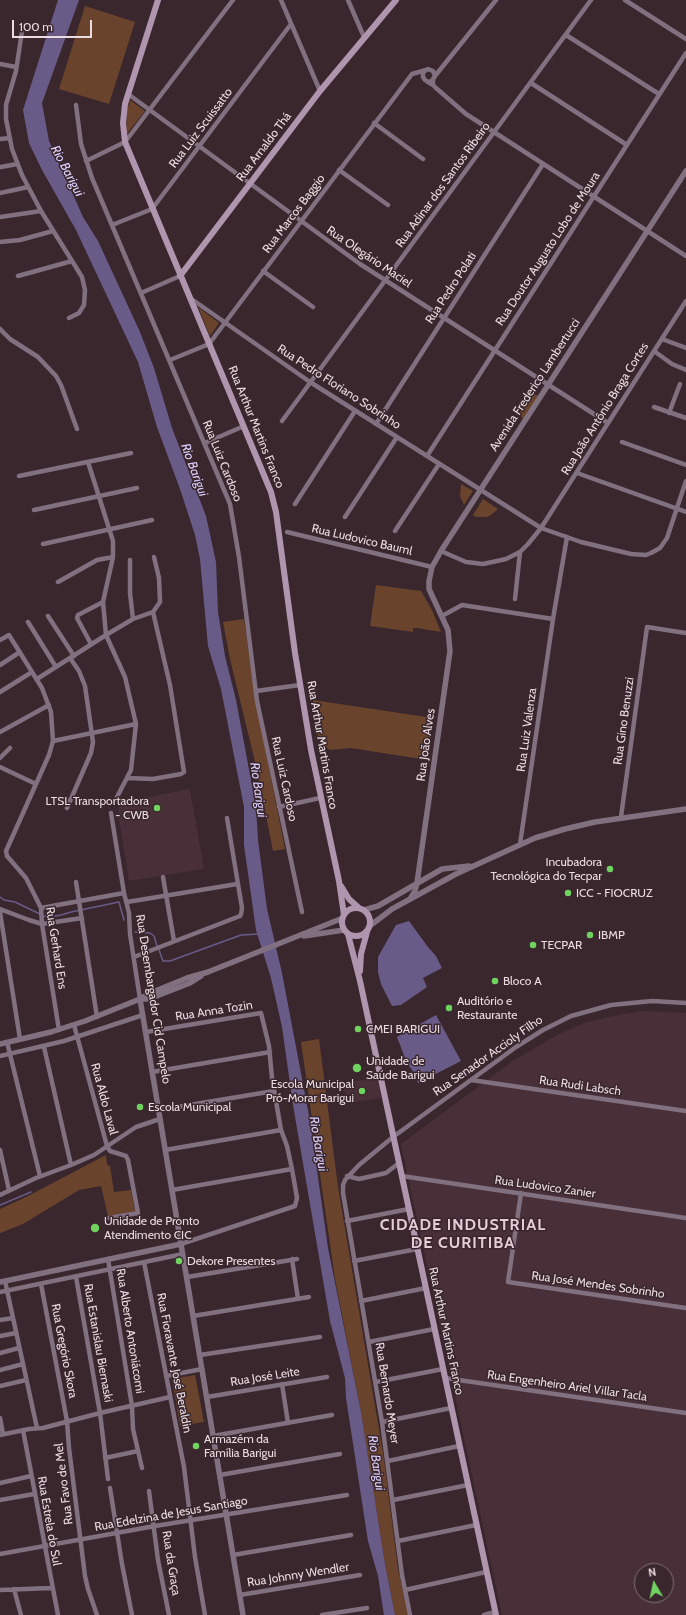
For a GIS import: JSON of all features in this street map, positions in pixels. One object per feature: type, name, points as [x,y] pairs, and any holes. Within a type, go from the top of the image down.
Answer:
[{"type":"main road","name":"Rua Arthur Martins Franco","points":[[158,0],[128,94],[123,123],[125,142],[180,276],[268,482],[274,502],[300,685],[320,798],[339,881],[343,916]]},
{"type":"main road","name":"Rua Arnaldo Thá","points":[[180,276],[320,91],[396,0]]},
{"type":"main road","name":"Rua Arthur Martins Franco","points":[[339,881],[349,899],[362,909]]},
{"type":"main road","points":[[351,909],[362,909],[370,917],[371,925],[367,932],[360,937],[351,936],[342,926],[343,916],[351,909]]},
{"type":"main road","name":"Rua Arthur Martins Franco","points":[[346,932],[360,981],[495,1614]]},
{"type":"main road","name":"Rua Arthur Martins Franco","points":[[360,981],[361,954],[367,932]]},
{"type":"street","points":[[86,161],[125,142],[233,0]]},
{"type":"street","points":[[281,0],[320,91]]},
{"type":"street","points":[[348,0],[364,37]]},
{"type":"street","points":[[414,72],[423,76],[428,82],[434,80],[439,71],[496,0]]},
{"type":"street","name":"Rua Adinar dos Santos Ribeiro","points":[[282,421],[591,0]]},
{"type":"street","points":[[625,0],[686,39]]},
{"type":"street","name":"Rua Luiz Scuissatto","points":[[152,209],[291,24]]},
{"type":"street","points":[[22,31],[16,67],[3,110],[17,164],[41,211],[82,277],[85,290],[84,305],[79,313],[69,318]]},
{"type":"street","points":[[566,35],[659,94]]},
{"type":"street","name":"Rua Doutor Augusto Lobo de Moura","points":[[426,456],[686,53]]},
{"type":"street","points":[[0,64],[16,67]]},
{"type":"street","points":[[414,72],[426,70],[439,71]]},
{"type":"street","points":[[423,76],[426,70]]},
{"type":"street","points":[[432,71],[434,80],[457,108],[686,256]]},
{"type":"street","name":"Rua Marcos Baggio","points":[[209,344],[374,122],[414,72]]},
{"type":"street","points":[[531,82],[627,145]]},
{"type":"street","name":"Rua Olegário Maciel","points":[[128,94],[360,264],[608,423]]},
{"type":"street","name":"Rua Luiz Cardoso","points":[[76,105],[79,135],[86,161],[228,497],[233,516],[256,692],[302,912]]},
{"type":"street","points":[[374,122],[423,159]]},
{"type":"street","points":[[0,139],[10,138]]},
{"type":"street","points":[[0,168],[17,164]]},
{"type":"street","name":"Rua Pedro Polati","points":[[376,424],[543,164]]},
{"type":"street","points":[[339,170],[388,205]]},
{"type":"street","name":"Avenida Frederico Lambertucci","points":[[442,616],[429,589],[432,567],[686,171]]},
{"type":"street","points":[[0,193],[28,187]]},
{"type":"street","points":[[112,225],[152,209]]},
{"type":"street","points":[[0,217],[41,211]]},
{"type":"street","points":[[0,242],[20,240],[53,231]]},
{"type":"street","points":[[18,276],[72,261]]},
{"type":"street","points":[[263,271],[314,307]]},
{"type":"street","points":[[141,292],[180,276]]},
{"type":"street","name":"Rua Pedro Floriano Sobrinho","points":[[190,298],[310,382],[541,528],[567,537],[631,554],[646,555],[656,551],[664,543],[670,532],[686,481]]},
{"type":"street","name":"Rua João Antônio Braga Cortes","points":[[541,528],[686,301]]},
{"type":"street","points":[[0,329],[10,339],[38,357],[56,376],[61,385],[77,429]]},
{"type":"street","points":[[662,339],[686,348]]},
{"type":"street","points":[[170,360],[209,344]]},
{"type":"street","points":[[654,351],[672,364],[686,370]]},
{"type":"street","points":[[669,413],[680,384]]},
{"type":"street","points":[[654,407],[686,418]]},
{"type":"street","points":[[295,504],[355,411]]},
{"type":"street","points":[[205,443],[244,426]]},
{"type":"street","points":[[345,517],[397,437]]},
{"type":"street","points":[[622,442],[686,465]]},
{"type":"street","points":[[19,476],[131,454]]},
{"type":"street","points":[[88,462],[113,541],[113,557],[103,602],[106,635],[125,677],[136,724],[130,770],[117,797]]},
{"type":"street","points":[[395,531],[439,464]]},
{"type":"street","points":[[577,473],[686,512]]},
{"type":"street","points":[[34,510],[138,488]]},
{"type":"street","points":[[42,544],[152,520]]},
{"type":"street","points":[[441,551],[466,562],[483,564],[498,562],[520,552],[541,528]]},
{"type":"street","name":"Rua Ludovico Bauml","points":[[287,532],[432,567]]},
{"type":"street","name":"Rua Luiz Valenza","points":[[520,844],[553,619],[567,537]]},
{"type":"street","points":[[515,598],[520,552]]},
{"type":"street","points":[[58,582],[97,560],[113,557]]},
{"type":"street","points":[[37,679],[133,619],[152,612],[160,602],[159,578],[154,557]]},
{"type":"street","points":[[130,560],[130,593],[133,619]]},
{"type":"street","points":[[91,644],[76,618],[78,615],[103,602]]},
{"type":"street","points":[[442,616],[462,605],[553,619]]},
{"type":"street","points":[[127,778],[153,778],[181,774],[184,772],[170,685],[152,612]]},
{"type":"street","points":[[48,616],[72,657],[85,686],[92,734],[93,748],[91,754],[67,808]]},
{"type":"street","name":"Rua João Alves","points":[[410,899],[415,891],[450,651],[450,637],[442,616]]},
{"type":"street","points":[[28,622],[56,667]]},
{"type":"street","name":"Rua Gino Benuzzi","points":[[621,817],[647,627],[686,633]]},
{"type":"street","name":"Rua Gerhard Ens","points":[[0,640],[9,635],[37,679],[49,705],[53,741],[49,755],[6,851],[7,856],[26,878],[42,913],[42,924],[59,1030]]},
{"type":"street","points":[[0,665],[20,652]]},
{"type":"street","points":[[0,692],[32,672]]},
{"type":"street","points":[[256,692],[300,685]]},
{"type":"street","points":[[0,732],[49,705]]},
{"type":"street","points":[[53,741],[136,724]]},
{"type":"street","points":[[0,758],[10,748]]},
{"type":"street","points":[[0,767],[36,784]]},
{"type":"street","points":[[279,807],[320,798]]},
{"type":"street","points":[[371,925],[388,912],[410,899],[471,866],[520,844],[565,829],[621,817],[686,809]]},
{"type":"street","name":"Rua Desembargador Cid Campelo","points":[[111,814],[124,893],[127,902],[140,999],[152,1072],[243,1615]]},
{"type":"street","points":[[134,957],[240,916],[242,908],[226,818]]},
{"type":"street","points":[[362,909],[378,906],[442,869],[471,866]]},
{"type":"street","points":[[163,877],[174,941]]},
{"type":"street","points":[[76,882],[98,1017]]},
{"type":"street","points":[[127,902],[237,884]]},
{"type":"street","points":[[42,913],[79,901],[124,893]]},
{"type":"street","points":[[0,909],[42,924],[82,918]]},
{"type":"street","points":[[0,912],[20,1039]]},
{"type":"street","points":[[0,1044],[59,1030],[98,1017],[140,999],[149,999],[190,983],[208,972],[294,938],[343,916]]},
{"type":"street","points":[[294,938],[346,932]]},
{"type":"street","name":"Rua Senador Accioly Filho","points":[[348,1176],[393,1137],[516,1047],[543,1030],[584,1012],[611,1005],[635,1002],[686,1003]]},
{"type":"street","name":"Rua Anna Tozin","points":[[146,1032],[261,1014],[270,1052]]},
{"type":"street","points":[[0,1056],[77,1037],[143,1015]]},
{"type":"street","name":"Rua Aldo Laval","points":[[74,1025],[107,1146],[113,1153],[128,1158],[138,1213],[109,1218]]},
{"type":"street","points":[[7,1042],[40,1176]]},
{"type":"street","points":[[44,1046],[71,1165]]},
{"type":"street","points":[[37,1428],[7,1291],[2,1281],[181,1244],[294,1206],[297,1198],[287,1146],[281,1130],[274,1091],[270,1052],[152,1072]]},
{"type":"street","name":"Rua Rudi Labsch","points":[[471,1080],[686,1112]]},
{"type":"street","points":[[159,1110],[274,1091]]},
{"type":"street","points":[[0,1195],[40,1176],[94,1155],[136,1127],[160,1119]]},
{"type":"street","points":[[165,1150],[281,1130]]},
{"type":"street","points":[[0,1151],[9,1190]]},
{"type":"street","points":[[348,1176],[359,1178],[386,1173],[399,1163]]},
{"type":"street","points":[[172,1190],[292,1169]]},
{"type":"street","name":"Rua Bernardo Meyer","points":[[348,1176],[343,1184],[347,1221],[376,1382],[405,1590],[410,1615]]},
{"type":"street","name":"Rua Ludovico Zanier","points":[[402,1176],[686,1218]]},
{"type":"street","name":"Rua José Mendes Sobrinho","points":[[521,1194],[508,1282],[686,1308]]},
{"type":"street","points":[[347,1221],[409,1209]]},
{"type":"street","points":[[354,1261],[417,1249]]},
{"type":"street","points":[[0,1292],[183,1254]]},
{"type":"street","name":"Rua Alberto Antoniácomi","points":[[108,1259],[132,1406],[133,1429],[142,1468]]},
{"type":"street","points":[[187,1277],[294,1259],[298,1299]]},
{"type":"street","name":"Rua Fioravante José Beraldin","points":[[144,1262],[184,1467],[195,1557],[205,1615]]},
{"type":"street","name":"Rua Estanislau Biernaski","points":[[76,1276],[100,1413],[108,1479]]},
{"type":"street","name":"Rua Gregório Skora","points":[[41,1284],[67,1421]]},
{"type":"street","points":[[362,1301],[426,1288]]},
{"type":"street","points":[[193,1316],[309,1298]]},
{"type":"street","points":[[0,1320],[13,1318]]},
{"type":"street","points":[[369,1342],[434,1329]]},
{"type":"street","points":[[0,1336],[16,1333]]},
{"type":"street","points":[[200,1355],[320,1337]]},
{"type":"street","points":[[0,1352],[19,1348]]},
{"type":"street","points":[[0,1370],[23,1364]]},
{"type":"street","points":[[166,1376],[202,1369]]},
{"type":"street","points":[[376,1382],[443,1369]]},
{"type":"street","name":"Rua José Leite","points":[[207,1397],[327,1377]]},
{"type":"street","name":"Rua Engenheiro Ariel Villar Tacla","points":[[445,1378],[686,1412]]},
{"type":"street","points":[[0,1386],[26,1380]]},
{"type":"street","points":[[282,1384],[288,1423]]},
{"type":"street","points":[[0,1418],[1,1435],[170,1397]]},
{"type":"street","points":[[382,1422],[451,1408]]},
{"type":"street","points":[[213,1436],[332,1415]]},
{"type":"street","name":"Rua Favo de Mel","points":[[67,1421],[86,1582],[97,1615]]},
{"type":"street","name":"Rua Estrela do Sul","points":[[23,1430],[51,1588],[58,1615]]},
{"type":"street","points":[[388,1460],[460,1446]]},
{"type":"street","points":[[105,1458],[138,1451]]},
{"type":"street","points":[[220,1475],[340,1454]]},
{"type":"street","points":[[0,1483],[31,1476]]},
{"type":"street","points":[[393,1500],[468,1485]]},
{"type":"street","points":[[110,1488],[132,1615]]},
{"type":"street","name":"Rua da Graça","points":[[149,1491],[159,1564],[169,1615]]},
{"type":"street","points":[[0,1500],[34,1494]]},
{"type":"street","name":"Rua Edelzina de Jesus Santiago","points":[[0,1554],[154,1526],[346,1495]]},
{"type":"street","points":[[398,1541],[476,1525]]},
{"type":"street","points":[[233,1555],[351,1535]]},
{"type":"street","points":[[405,1590],[486,1572]]},
{"type":"street","name":"Rua Johnny Wendler","points":[[240,1595],[360,1575]]},
{"type":"street","points":[[0,1590],[51,1588]]},
{"type":"street","points":[[14,1589],[21,1615]]},
{"type":"street","points":[[322,1615],[367,1608]]},
{"type":"street","points":[[484,1615],[495,1614]]},
{"type":"shaded area","points":[[58,0],[79,0],[42,103],[49,141],[83,217],[98,241],[140,332],[154,368],[172,428],[206,516],[216,562],[218,612],[225,656],[236,700],[256,807],[258,840],[267,909],[282,973],[310,1121],[328,1248],[361,1412],[385,1564],[395,1615],[384,1615],[378,1576],[368,1541],[346,1398],[345,1378],[330,1321],[293,1105],[282,1027],[271,978],[256,930],[244,845],[244,807],[221,689],[208,646],[200,559],[195,535],[157,427],[138,362],[76,230],[42,170],[29,143],[23,110]]},
{"type":"shaded area","points":[[85,6],[135,22],[109,104],[59,89]]},
{"type":"shaded area","points":[[130,100],[145,111],[126,135],[127,111]]},
{"type":"shaded area","points":[[198,307],[219,323],[210,336]]},
{"type":"shaded area","points":[[531,395],[539,395],[523,422],[520,411]]},
{"type":"shaded area","points":[[461,484],[473,491],[464,505],[460,496]]},
{"type":"shaded area","points":[[483,499],[498,509],[487,517],[476,517],[473,515]]},
{"type":"shaded area","points":[[376,585],[421,591],[432,610],[441,632],[413,628],[413,632],[370,626]]},
{"type":"shaded area","points":[[244,619],[255,697],[285,849],[273,851],[257,770],[230,659],[223,622]]},
{"type":"shaded area","points":[[313,700],[433,718],[427,760],[351,748],[330,750],[319,742]]},
{"type":"shaded area","points":[[190,789],[204,869],[129,881],[119,819],[118,803]]},
{"type":"shaded area","points":[[409,921],[436,956],[442,968],[423,978],[427,987],[401,1005],[392,1006],[381,984],[378,972],[378,957],[396,925]]},
{"type":"shaded area","points":[[641,1011],[686,1013],[686,1615],[502,1615],[401,1144],[513,1061],[555,1036],[584,1023]]},
{"type":"shaded area","points":[[436,1015],[461,1061],[418,1083],[415,1074],[407,1063],[397,1037]]},
{"type":"shaded area","points":[[319,1039],[338,1187],[383,1453],[398,1569],[408,1615],[395,1615],[385,1564],[361,1412],[335,1279],[301,1042]]},
{"type":"shaded area","name":"Escola Municipal Pró-Morar Barigui","points":[[377,1077],[381,1098],[350,1103],[341,1084]]},
{"type":"shaded area","points":[[106,1155],[107,1165],[110,1166],[114,1192],[131,1190],[135,1211],[108,1216],[101,1186],[79,1190],[23,1224],[0,1233],[0,1209]]},
{"type":"shaded area","points":[[195,1375],[204,1422],[180,1426],[172,1379]]},
{"type":"waterway","points":[[0,897],[4,900],[15,902],[40,914]]},
{"type":"waterway","points":[[43,916],[49,917],[61,915],[119,902],[124,920]]},
{"type":"waterway","points":[[135,932],[150,933],[154,936],[157,946]]},
{"type":"waterway","points":[[159,950],[163,961],[170,961],[241,935],[259,934]]},
{"type":"waterway","points":[[0,1205],[31,1192]]},
{"type":"place","name":"LTSL Transportadora - CWB","points":[[157,808]]},
{"type":"place","name":"Incubadora Tecnológica do Tecpar","points":[[610,869]]},
{"type":"place","name":"ICC - FIOCRUZ","points":[[568,893]]},
{"type":"place","name":"IBMP","points":[[590,935]]},
{"type":"place","name":"TECPAR","points":[[533,945]]},
{"type":"place","name":"Bloco A","points":[[495,981]]},
{"type":"place","name":"Auditório e Restaurante","points":[[449,1008]]},
{"type":"place","name":"CMEI BARIGUI","points":[[358,1029]]},
{"type":"place","name":"Unidade de Saúde Barigui","points":[[357,1068]]},
{"type":"place","name":"Escola Municipal Pró-Morar Barigui","points":[[362,1091]]},
{"type":"place","name":"Escola Municipal","points":[[140,1107]]},
{"type":"place","name":"Unidade de Pronto Atendimento CIC","points":[[95,1228]]},
{"type":"place","name":"Dekore Presentes","points":[[179,1261]]},
{"type":"place","name":"Armazém da Família Barigui","points":[[196,1446]]},
{"type":"district","name":"CIDADE INDUSTRIAL DE CURITIBA","points":[[463,1234]]},
{"type":"water label","name":"Rio Barigui","points":[[67,171]]},
{"type":"water label","name":"Rio Barigui","points":[[194,470]]},
{"type":"water label","name":"Rio Barigui","points":[[258,790]]},
{"type":"water label","name":"Rio Barigui","points":[[318,1144]]},
{"type":"water label","name":"Rio Barigui","points":[[376,1463]]}]
